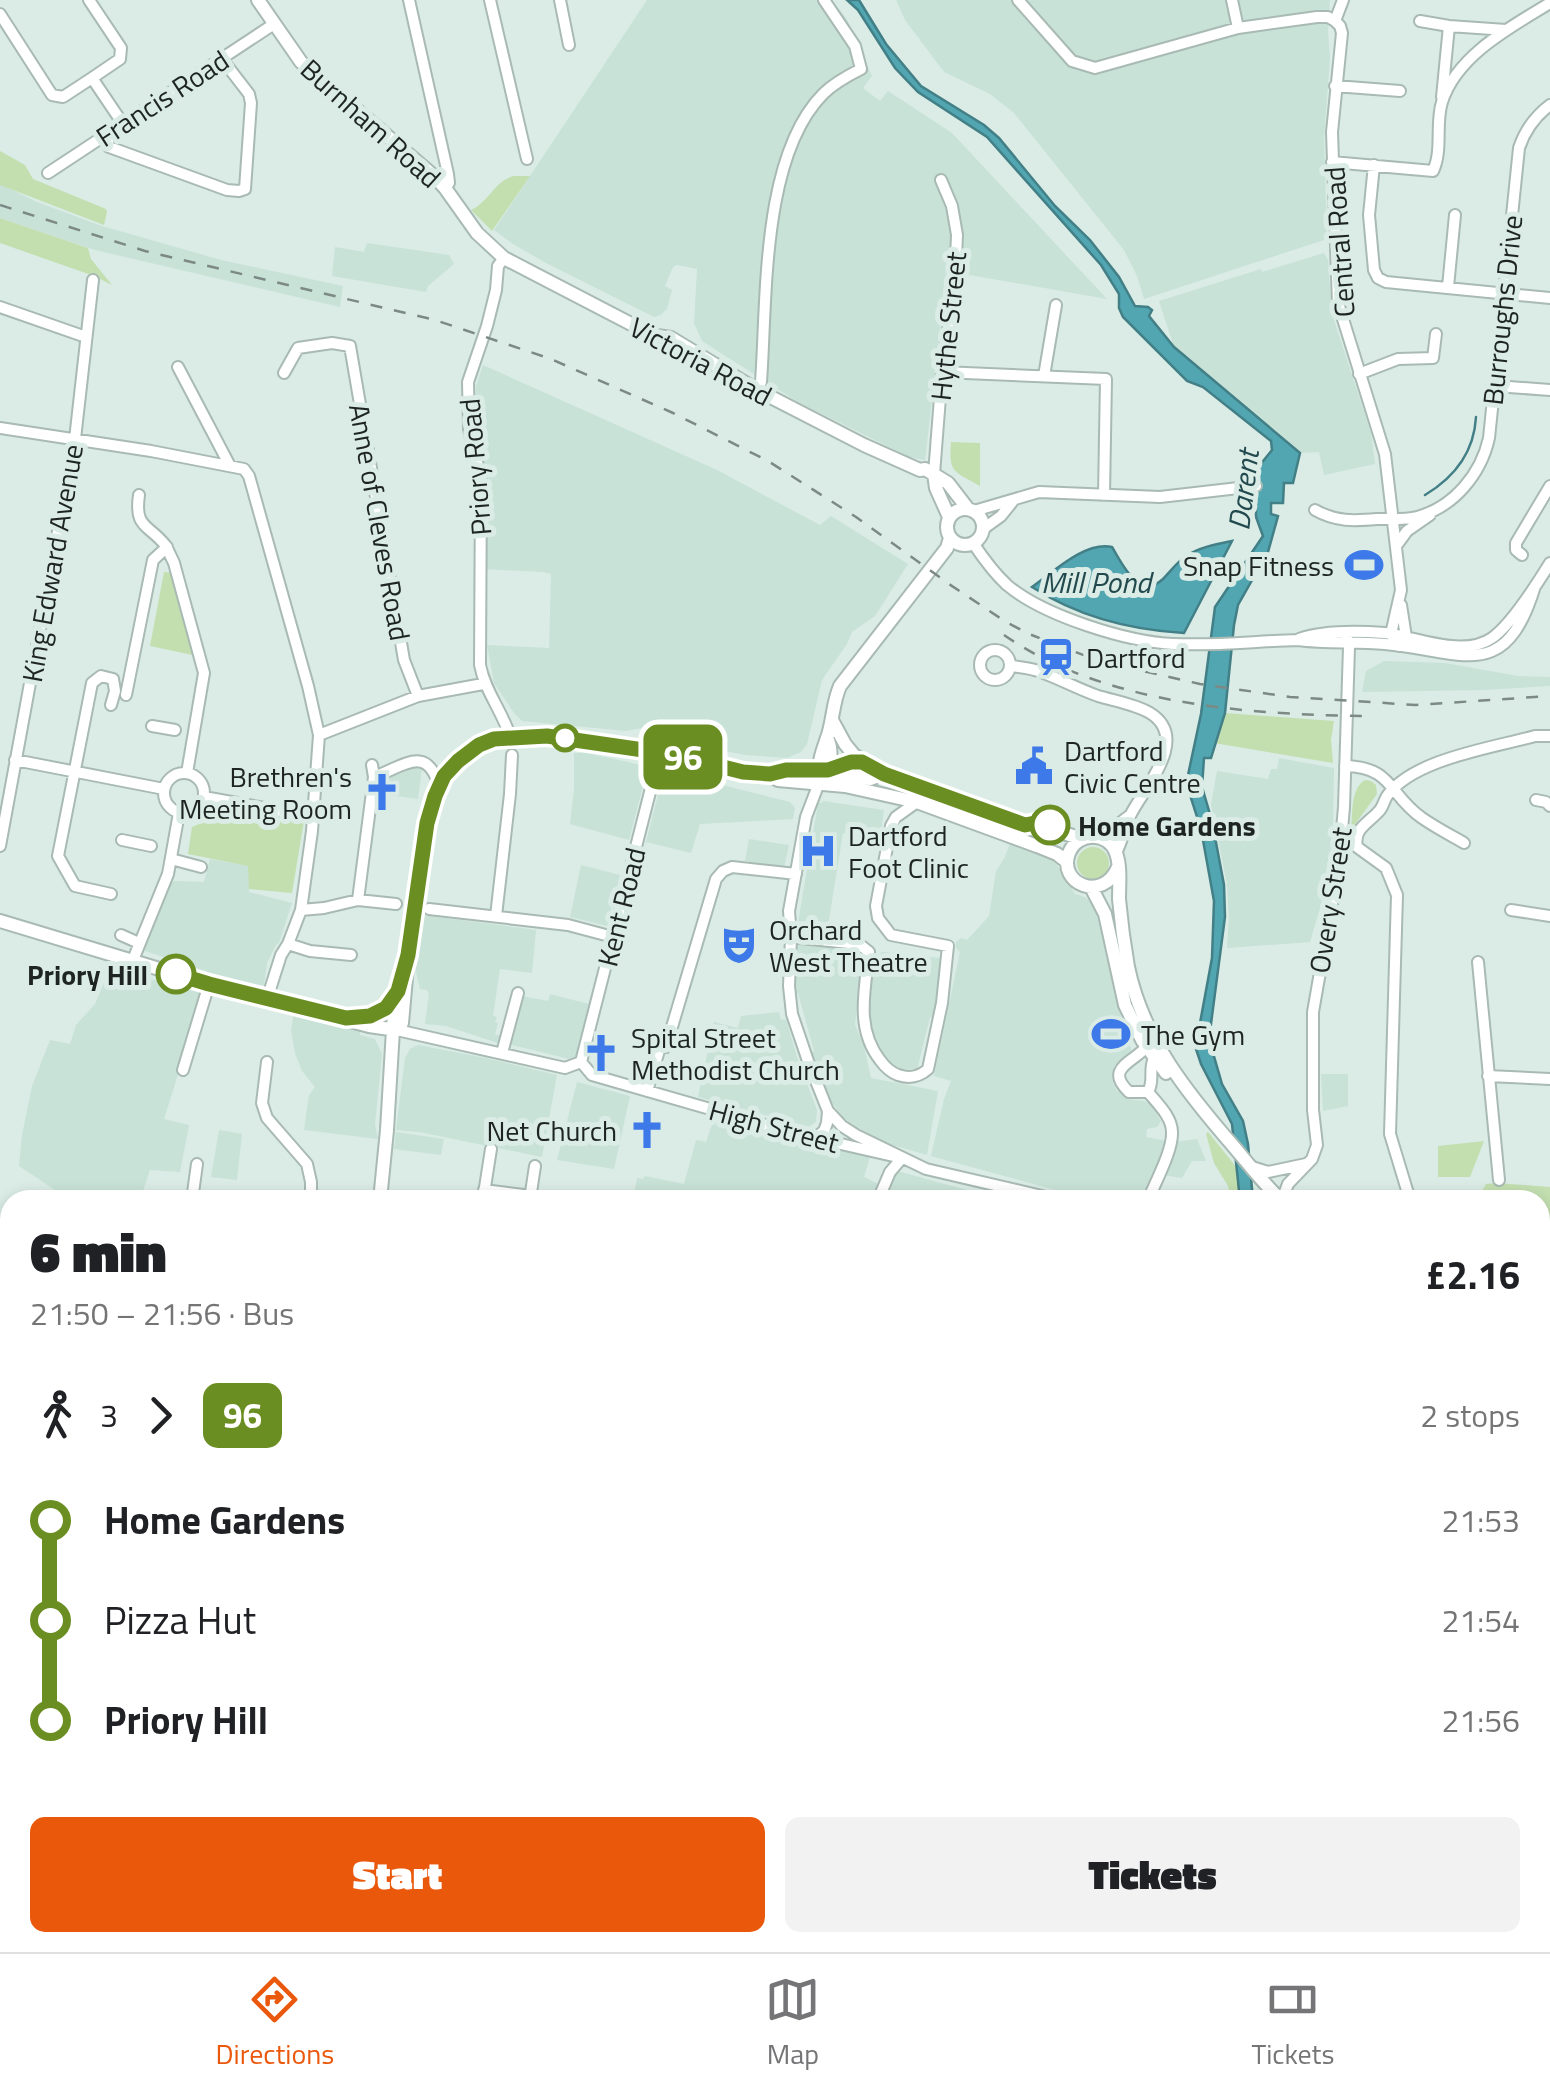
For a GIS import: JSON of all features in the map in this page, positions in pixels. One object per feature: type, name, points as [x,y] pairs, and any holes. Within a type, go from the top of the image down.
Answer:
[{"type":"main road","name":"Burnham Road","points":[[258,0],[301,62],[445,188],[487,244]]},
{"type":"main road","name":"Victoria Road","points":[[487,244],[504,258],[634,326],[671,338],[757,390],[948,483],[980,517],[983,529]]},
{"type":"main road","points":[[930,477],[949,517]]},
{"type":"main road","points":[[971,510],[960,509],[949,517],[946,528],[950,538],[958,544],[974,543],[983,529]]},
{"type":"main road","points":[[822,774],[831,745],[828,738],[833,705],[840,686],[947,548],[950,538]]},
{"type":"main road","points":[[832,720],[854,755],[884,774],[1038,831],[1063,832],[1083,839]]},
{"type":"main road","points":[[394,1030],[402,1023],[427,823],[439,786],[458,761],[479,745],[510,736],[547,736],[660,753],[743,772],[770,774],[796,770],[870,778],[884,774]]},
{"type":"main road","points":[[770,774],[778,780],[822,774],[918,802],[1058,854],[1067,862],[1075,880],[1091,888],[1105,914],[1125,1005],[1150,1052],[1267,1190]]},
{"type":"main road","points":[[1067,862],[1072,848],[1083,839],[1092,836],[1108,842],[1117,860],[1120,918],[1142,1015],[1173,1071],[1214,1129],[1268,1190]]},
{"type":"main road","points":[[1091,888],[1112,878],[1117,860]]},
{"type":"main road","points":[[0,921],[209,984],[346,1018],[381,1032],[391,1050]]},
{"type":"main road","points":[[378,1190],[387,1130],[398,991],[408,955]]},
{"type":"main road","points":[[346,1018],[370,1016],[386,1008],[398,991]]},
{"type":"main road","points":[[1142,1015],[1140,1026],[1150,1052]]},
{"type":"main road","points":[[369,1026],[394,1030]]},
{"type":"street","points":[[0,14],[52,95],[62,97],[120,59],[120,48],[89,0]]},
{"type":"street","points":[[410,0],[448,174],[445,188]]},
{"type":"street","points":[[490,0],[527,159]]},
{"type":"street","points":[[560,0],[569,44]]},
{"type":"street","points":[[757,390],[761,382],[774,221],[780,182],[795,134],[821,96],[861,69],[855,46],[824,0]]},
{"type":"street","points":[[1018,0],[1072,61],[1095,68],[1238,28],[1317,17],[1335,22],[1343,0]]},
{"type":"street","points":[[1232,0],[1238,28]]},
{"type":"street","points":[[1442,103],[1456,76],[1479,52],[1550,3]]},
{"type":"street","points":[[1420,21],[1506,30]]},
{"type":"street","name":"Central Road","points":[[1335,22],[1342,33],[1332,162],[1338,303],[1385,454],[1405,621],[1402,641]]},
{"type":"street","name":"Francis Road","points":[[48,173],[274,24]]},
{"type":"street","points":[[1332,162],[1434,172],[1449,26]]},
{"type":"street","points":[[107,134],[109,147],[228,190],[244,189],[251,103],[249,94],[222,60]]},
{"type":"street","points":[[92,78],[123,124]]},
{"type":"street","points":[[1335,86],[1400,91]]},
{"type":"street","name":"Burroughs Drive","points":[[1396,546],[1407,531],[1462,490],[1486,454],[1519,148],[1529,126],[1550,105]]},
{"type":"street","points":[[1374,165],[1369,214],[1378,278],[1386,282],[1550,298]]},
{"type":"street","name":"Hythe Street","points":[[930,477],[955,281],[957,235],[952,206],[941,180]]},
{"type":"street","points":[[1448,288],[1455,215]]},
{"type":"street","name":"Priory Road","points":[[504,258],[498,266],[487,326],[468,382],[468,399],[481,479],[478,649],[484,684],[505,719],[510,736]]},
{"type":"street","name":"King Edward Avenue","points":[[0,846],[76,439],[93,280]]},
{"type":"street","points":[[1044,376],[1056,306]]},
{"type":"street","points":[[0,307],[86,336]]},
{"type":"street","points":[[1360,374],[1398,359],[1433,358],[1436,334]]},
{"type":"street","name":"Anne of Cleves Road","points":[[284,373],[298,348],[332,342],[350,346],[404,660],[418,696]]},
{"type":"street","points":[[178,367],[230,466]]},
{"type":"street","points":[[942,372],[1106,378],[1104,495]]},
{"type":"street","points":[[1494,386],[1550,390]]},
{"type":"street","points":[[0,428],[230,466],[244,469],[249,476],[318,735],[312,831],[301,910],[268,1000]]},
{"type":"street","points":[[971,510],[1039,492],[1183,496],[1256,486]]},
{"type":"street","points":[[1522,555],[1516,544],[1550,486]]},
{"type":"street","points":[[140,495],[137,512],[144,526],[167,547],[204,673],[185,732],[188,773]]},
{"type":"street","points":[[983,529],[1018,497]]},
{"type":"street","points":[[1316,510],[1342,520],[1415,517],[1438,508]]},
{"type":"street","points":[[974,543],[1008,585],[1038,604],[1130,638],[1165,644],[1208,644],[1316,642],[1391,634],[1402,641]]},
{"type":"street","points":[[126,695],[153,560],[167,547]]},
{"type":"street","points":[[1347,638],[1402,641],[1467,657],[1495,650],[1517,631],[1535,586],[1550,563]]},
{"type":"street","name":"Central Road","points":[[1391,634],[1400,602]]},
{"type":"street","name":"Overy Street","points":[[1282,1190],[1314,1154],[1317,1140],[1313,1110],[1313,1012],[1340,864],[1347,638]]},
{"type":"street","points":[[1010,666],[1038,671],[1075,688],[1136,707],[1157,719],[1165,737],[1164,757],[1130,816],[1117,860]]},
{"type":"street","points":[[111,704],[113,679],[95,678],[58,856],[75,886],[111,894]]},
{"type":"street","points":[[318,735],[418,696],[484,684]]},
{"type":"street","points":[[152,726],[185,732]]},
{"type":"street","points":[[1407,1190],[1390,1134],[1397,895],[1386,868],[1359,849],[1355,841],[1359,830],[1380,811],[1386,796],[1408,776],[1442,761],[1535,736],[1550,736]]},
{"type":"street","name":"Kent Road","points":[[581,1062],[660,753]]},
{"type":"street","points":[[496,916],[512,759],[499,762]]},
{"type":"street","points":[[15,760],[164,790]]},
{"type":"street","points":[[358,900],[373,771],[423,761],[431,766],[439,786]]},
{"type":"street","points":[[1345,766],[1368,767],[1379,773],[1422,818],[1464,843]]},
{"type":"street","points":[[188,773],[198,779],[204,796],[198,808],[179,813],[169,806],[164,790],[170,779],[188,773]]},
{"type":"street","points":[[815,1138],[824,1131],[828,1111],[792,1014],[788,986],[789,911],[806,817],[822,774]]},
{"type":"street","points":[[204,796],[282,811]]},
{"type":"street","points":[[1536,800],[1550,806]]},
{"type":"street","points":[[791,937],[859,944],[869,952],[864,1028],[877,1057],[887,1068],[902,1076],[923,1074],[930,1066],[948,946],[891,935],[878,918],[876,906],[896,817],[918,802]]},
{"type":"street","points":[[133,960],[168,874],[179,813]]},
{"type":"street","points":[[1100,838],[1130,816]]},
{"type":"street","points":[[122,840],[151,846]]},
{"type":"street","points":[[169,853],[200,867]]},
{"type":"street","points":[[647,1091],[660,1047],[666,1047],[716,879],[732,867],[796,874]]},
{"type":"street","points":[[301,910],[358,900],[396,904]]},
{"type":"street","points":[[429,909],[568,925],[613,937]]},
{"type":"street","points":[[1511,910],[1550,916]]},
{"type":"street","points":[[121,935],[139,943]]},
{"type":"street","points":[[288,944],[310,952],[351,955]]},
{"type":"street","points":[[1478,962],[1498,1180]]},
{"type":"street","points":[[183,1070],[209,984]]},
{"type":"street","points":[[502,1053],[518,992]]},
{"type":"street","points":[[394,1030],[564,1068],[581,1062]]},
{"type":"street","points":[[1150,1052],[1152,1081],[1148,1092],[1129,1092],[1120,1078],[1125,1062],[1150,1052]]},
{"type":"street","points":[[267,1062],[262,1103],[267,1118],[307,1164],[310,1190]]},
{"type":"street","name":"High Street","points":[[581,1062],[592,1075],[815,1138],[902,1158]]},
{"type":"street","points":[[1488,1076],[1550,1078]]},
{"type":"street","points":[[1148,1092],[1163,1110],[1172,1133],[1153,1190]]},
{"type":"street","name":"High Street","points":[[828,1111],[842,1126],[926,1169],[1006,1190]]},
{"type":"street","points":[[484,1190],[490,1149]]},
{"type":"street","points":[[882,1190],[888,1172],[902,1158]]},
{"type":"street","points":[[194,1190],[198,1164]]},
{"type":"street","points":[[1251,1167],[1268,1172],[1306,1164]]},
{"type":"street","points":[[531,1190],[535,1166]]},
{"type":"shaded area","points":[[647,0],[832,0],[847,19],[872,76],[863,88],[880,101],[888,91],[952,133],[1107,299],[947,271],[925,460],[909,457],[798,402],[702,341],[694,323],[697,269],[673,267],[665,286],[672,290],[667,309],[654,317],[513,244],[494,230]]},
{"type":"shaded area","points":[[896,0],[1330,0],[1324,138],[1327,239],[1144,299],[1124,250],[1014,113],[990,94],[944,72],[905,20]]},
{"type":"shaded area","points":[[0,184],[102,226],[221,260],[343,286],[340,307],[95,250],[0,218]]},
{"type":"shaded area","points":[[367,243],[449,255],[454,264],[426,292],[332,276],[335,247],[364,252]]},
{"type":"shaded area","points":[[1324,253],[1328,260],[1332,314],[1371,433],[1375,464],[1324,475],[1319,452],[1300,453],[1174,347],[1159,301]]},
{"type":"shaded area","points":[[483,365],[717,470],[820,525],[831,516],[908,564],[875,616],[852,632],[822,680],[807,744],[801,752],[787,758],[745,755],[709,748],[696,736],[663,724],[626,731],[522,721],[514,713],[494,683],[487,645],[549,648],[551,574],[482,569],[485,478],[476,429],[476,386]]},
{"type":"shaded area","points":[[1384,661],[1445,663],[1518,676],[1550,677],[1550,686],[1362,692],[1366,671]]},
{"type":"shaded area","points":[[574,753],[641,765],[647,771],[629,840],[570,824]]},
{"type":"shaded area","points":[[1279,758],[1334,768],[1333,832],[1326,888],[1310,942],[1227,948],[1227,884],[1211,804],[1217,771],[1268,779],[1271,769],[1277,769]]},
{"type":"shaded area","points":[[422,768],[418,799],[380,794],[381,781]]},
{"type":"shaded area","points":[[666,771],[790,802],[795,808],[793,819],[700,824],[691,853],[646,842]]},
{"type":"shaded area","points":[[818,803],[884,810],[880,839],[843,833],[827,932],[797,929]]},
{"type":"shaded area","points":[[749,839],[789,845],[784,868],[745,861]]},
{"type":"shaded area","points":[[1010,843],[1055,862],[1075,894],[1093,904],[1132,1053],[1115,1065],[1113,1083],[1127,1099],[1154,1106],[1161,1121],[1157,1127],[1147,1129],[1146,1137],[1167,1141],[1149,1190],[1055,1190],[931,1156],[951,1081],[934,1076],[960,952],[956,942],[961,938],[967,940],[989,916],[996,871]]},
{"type":"shaded area","points":[[210,859],[249,866],[249,892],[292,903],[259,989],[142,950],[165,889],[174,881],[204,882]]},
{"type":"shaded area","points":[[581,865],[620,875],[607,926],[570,917]]},
{"type":"shaded area","points":[[422,915],[536,930],[532,973],[500,969],[493,1016],[497,1017],[498,1043],[446,1026],[425,1024],[429,994],[420,989],[415,968]]},
{"type":"shaded area","points":[[797,942],[856,948],[862,960],[855,1025],[871,1078],[938,1091],[927,1155],[879,1141],[842,1117],[831,1101],[811,1053],[814,1051],[798,993],[794,993]]},
{"type":"shaded area","points":[[882,952],[941,958],[935,1017],[930,1017],[917,1070],[900,1069],[891,1063],[870,1030],[868,1015],[875,957]]},
{"type":"shaded area","points":[[111,971],[202,990],[164,1119],[189,1125],[180,1172],[150,1170],[143,1190],[55,1190],[19,1166],[32,1086],[50,1040],[70,1044],[76,1025],[95,1004]]},
{"type":"shaded area","points":[[550,994],[589,1004],[576,1056],[569,1059],[508,1044],[522,996],[548,1001]]},
{"type":"shaded area","points":[[294,1012],[375,1039],[382,1054],[375,1124],[378,1139],[304,1130],[309,1095],[315,1087],[302,1071],[295,1053],[291,1031]]},
{"type":"shaded area","points":[[779,1012],[781,1020],[786,1019],[817,1110],[816,1122],[809,1127],[698,1097],[714,1022],[738,1028],[741,1016]]},
{"type":"shaded area","points":[[418,1045],[557,1075],[542,1157],[396,1130],[405,1058]]},
{"type":"shaded area","points":[[1321,1074],[1348,1074],[1348,1106],[1323,1111]]},
{"type":"shaded area","points":[[577,1082],[630,1096],[614,1169],[557,1160]]},
{"type":"shaded area","points":[[713,1121],[824,1152],[827,1145],[870,1157],[864,1177],[878,1184],[875,1190],[635,1190],[637,1178],[645,1176],[684,1184],[696,1140],[706,1142]]},
{"type":"shaded area","points":[[219,1130],[242,1134],[237,1180],[211,1177]]},
{"type":"shaded area","points":[[396,1132],[444,1139],[441,1155],[394,1149]]},
{"type":"shaded area","points":[[1197,1139],[1206,1161],[1192,1161],[1182,1178],[1163,1175],[1174,1142]]},
{"type":"shaded area","points":[[897,1171],[967,1190],[890,1190]]},
{"type":"green space","points":[[0,151],[25,165],[33,179],[106,209],[104,225],[0,185]]},
{"type":"green space","points":[[514,176],[530,176],[492,231],[471,210]]},
{"type":"green space","points":[[0,218],[88,248],[91,259],[112,285],[0,243]]},
{"type":"green space","points":[[951,442],[980,443],[980,486],[952,466]]},
{"type":"green space","points":[[164,572],[175,573],[197,656],[150,646]]},
{"type":"green space","points":[[1225,713],[1334,721],[1333,763],[1214,743]]},
{"type":"green space","points":[[1365,780],[1376,785],[1377,794],[1351,830],[1355,796]]},
{"type":"green space","points":[[215,810],[276,822],[278,815],[304,821],[292,893],[249,889],[248,866],[188,854],[192,827],[204,822]]},
{"type":"green space","points":[[1093,847],[1104,852],[1109,863],[1104,874],[1093,879],[1082,874],[1077,863],[1082,852]]},
{"type":"green space","points":[[1206,1134],[1237,1168],[1239,1190],[1229,1190],[1214,1163]]},
{"type":"green space","points":[[1484,1141],[1470,1177],[1438,1177],[1438,1146]]},
{"type":"green space","points":[[1486,1184],[1550,1187],[1550,1190],[1483,1190]]},
{"type":"water","points":[[847,0],[859,0],[886,44],[921,86],[999,138],[1055,206],[1090,240],[1119,277],[1135,306],[1152,310],[1149,316],[1174,347],[1300,453],[1293,483],[1284,483],[1283,503],[1271,503],[1271,514],[1278,516],[1268,552],[1238,605],[1225,713],[1211,758],[1204,758],[1202,787],[1224,885],[1225,917],[1209,1039],[1222,1084],[1243,1121],[1252,1190],[1239,1190],[1232,1124],[1195,1046],[1212,958],[1214,901],[1188,775],[1201,714],[1215,607],[1263,536],[1256,517],[1256,470],[1272,450],[1271,441],[1203,387],[1187,381],[1123,317],[1119,294],[1101,265],[987,137],[918,92],[895,68],[858,10]]},
{"type":"water","name":"Mill Pond","points":[[1232,541],[1184,633],[1105,620],[1032,587],[1070,559],[1102,546],[1112,547],[1139,583],[1154,585],[1191,553]]},
{"type":"waterway","points":[[1425,495],[1461,463],[1476,417]]},
{"type":"railway","points":[[0,205],[145,251],[435,320],[551,359],[673,413],[768,461],[1006,622],[1099,661],[1200,684],[1290,697],[1416,705],[1550,696]]},
{"type":"railway","points":[[1004,635],[1044,659],[1133,691],[1228,708],[1370,716]]},
{"type":"bus line","name":"96","points":[[176,974],[346,1018],[370,1016],[386,1008],[398,991],[408,955],[427,823],[444,776],[467,752],[510,736],[547,736],[671,754],[743,772],[770,774],[828,770],[862,762],[884,774],[1025,825],[1050,825]]},
{"type":"place","name":"Snap Fitness","points":[[1364,565]]},
{"type":"place","name":"Dartford","points":[[1056,657]]},
{"type":"place","name":"Dartford Civic Centre","points":[[1034,766]]},
{"type":"place","name":"Brethren's Meeting Room","points":[[382,792]]},
{"type":"place","name":"Home Gardens","points":[[1050,825]]},
{"type":"place","name":"Dartford Foot Clinic","points":[[818,851]]},
{"type":"place","name":"Orchard West Theatre","points":[[739,945]]},
{"type":"place","name":"Priory Hill","points":[[176,974]]},
{"type":"place","name":"The Gym","points":[[1111,1034]]},
{"type":"place","name":"Spital Street Methodist Church","points":[[601,1053]]},
{"type":"place","name":"Net Church","points":[[647,1130]]},
{"type":"water label","name":"Darent","points":[[1243,490]]}]
